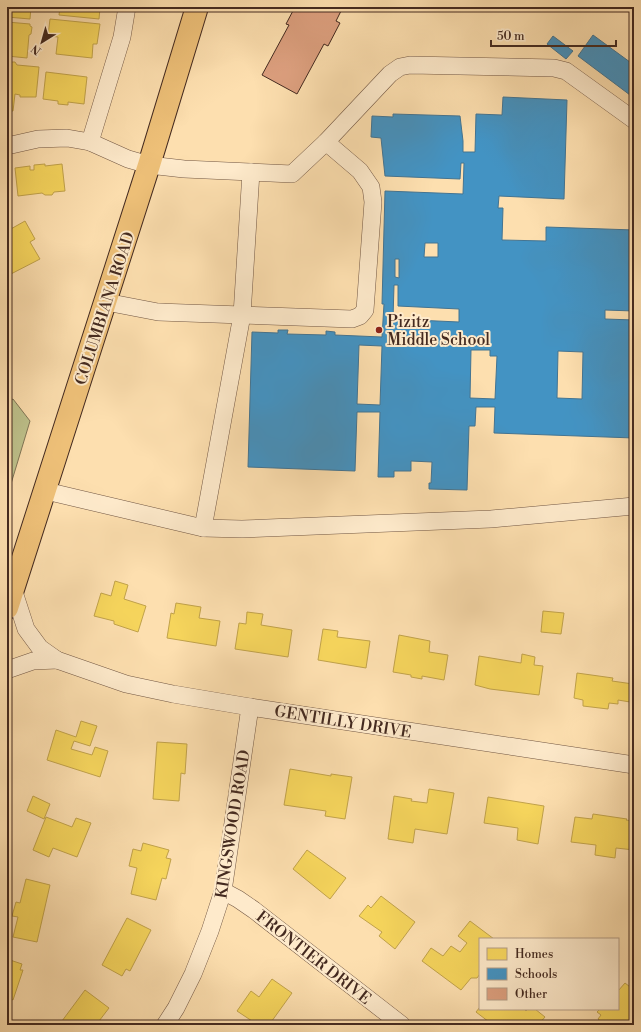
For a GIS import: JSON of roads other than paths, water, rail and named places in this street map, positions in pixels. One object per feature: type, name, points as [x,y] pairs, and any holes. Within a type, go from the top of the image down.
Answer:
[{"type":"main road","name":"COLUMBIANA ROAD","points":[[10,599],[150,165],[197,7]]},
{"type":"street","points":[[90,142],[120,44],[127,7]]},
{"type":"street","points":[[7,146],[38,139],[55,137],[67,138],[90,142],[128,159],[150,165],[184,169],[292,174],[326,142],[390,74],[400,67],[410,64],[554,68],[566,71],[634,120]]},
{"type":"street","points":[[106,302],[158,312],[352,319],[360,316],[365,310],[373,202],[371,187],[360,171],[326,142]]},
{"type":"street","points":[[203,528],[242,315],[252,172]]},
{"type":"street","points":[[46,491],[203,528],[242,529],[491,519],[634,506]]},
{"type":"street","name":"GENTILLY DRIVE","points":[[10,599],[26,629],[40,648],[56,660],[126,684],[172,694],[250,707],[634,765]]},
{"type":"street","name":"GENTILLY DRIVE","points":[[7,670],[33,662],[56,660]]},
{"type":"street","name":"KINGSWOOD ROAD","points":[[166,1025],[193,974],[223,892],[250,707]]},
{"type":"street","name":"FRONTIER DRIVE","points":[[223,892],[238,899],[254,910],[402,1025]]},
{"type":"place","name":"Pizitz Middle School","points":[[379,330]]}]
